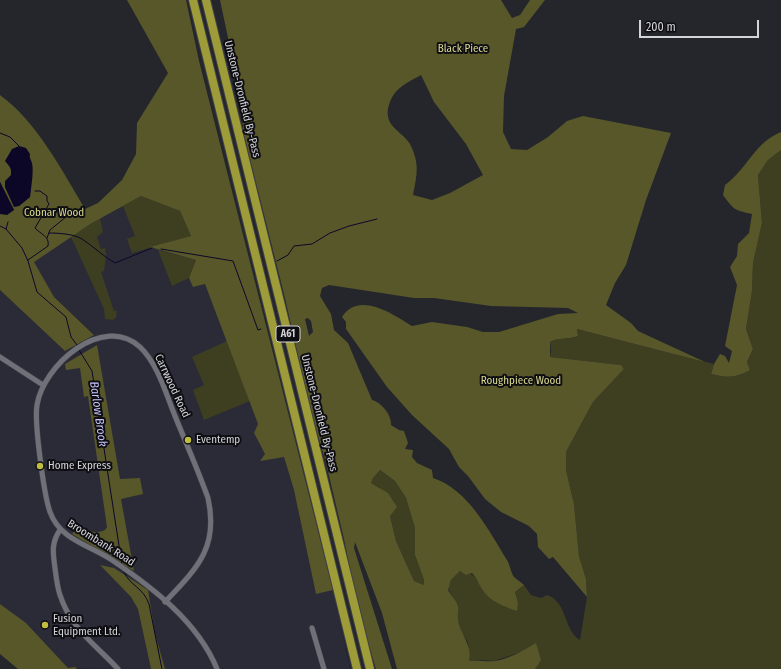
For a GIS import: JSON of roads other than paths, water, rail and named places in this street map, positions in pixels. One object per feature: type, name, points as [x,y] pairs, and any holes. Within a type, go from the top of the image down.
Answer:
[{"type":"highway","name":"Unstone-Dronfield By-Pass","points":[[193,0],[357,669]]},
{"type":"highway","name":"Unstone-Dronfield By-Pass","points":[[206,0],[370,669]]},
{"type":"street","name":"Carrwood Road","points":[[101,337],[114,336],[133,341],[148,355],[164,388],[208,498],[211,517],[208,545],[202,559],[165,602]]},
{"type":"street","name":"Broombank Road","points":[[101,337],[85,344],[58,363],[43,385],[37,405],[36,423],[50,513],[60,530],[77,542],[95,550],[128,571],[191,626],[206,648],[217,669]]},
{"type":"street","points":[[0,358],[43,385]]},
{"type":"street","points":[[60,530],[54,538],[53,551],[59,592],[63,603],[80,632],[118,669]]},
{"type":"street","points":[[312,628],[324,669]]},
{"type":"waterway","points":[[0,133],[10,137],[19,146]]},
{"type":"waterway","points":[[28,260],[48,246],[48,240],[46,237],[35,228],[49,204],[47,201],[47,196],[40,191],[35,191]]},
{"type":"waterway","points":[[47,238],[50,230],[72,212]]},
{"type":"waterway","points":[[277,261],[288,255],[294,246],[312,244],[330,233],[349,226],[377,219]]},
{"type":"waterway","name":"Barlow Brook","points":[[6,229],[8,222]]},
{"type":"waterway","name":"Barlow Brook","points":[[0,226],[6,229],[22,248],[28,261],[37,292],[66,317],[71,337],[77,345]]},
{"type":"waterway","points":[[49,233],[66,234],[79,237],[115,263],[152,248]]},
{"type":"waterway","points":[[161,249],[233,261],[258,330],[261,329]]},
{"type":"waterway","name":"Barlow Brook","points":[[79,350],[92,371],[122,565]]},
{"type":"waterway","name":"Barlow Brook","points":[[124,572],[130,581],[140,590],[149,604],[162,669]]},
{"type":"place","name":"Eventemp","points":[[188,440]]},
{"type":"place","name":"Home Express","points":[[40,466]]},
{"type":"place","name":"Fusion Equipment Ltd.","points":[[45,625]]},
{"type":"park label","name":"Black Piece","points":[[463,49]]},
{"type":"park label","name":"Cobnar Wood","points":[[54,213]]},
{"type":"park label","name":"Roughpiece Wood","points":[[521,381]]}]
